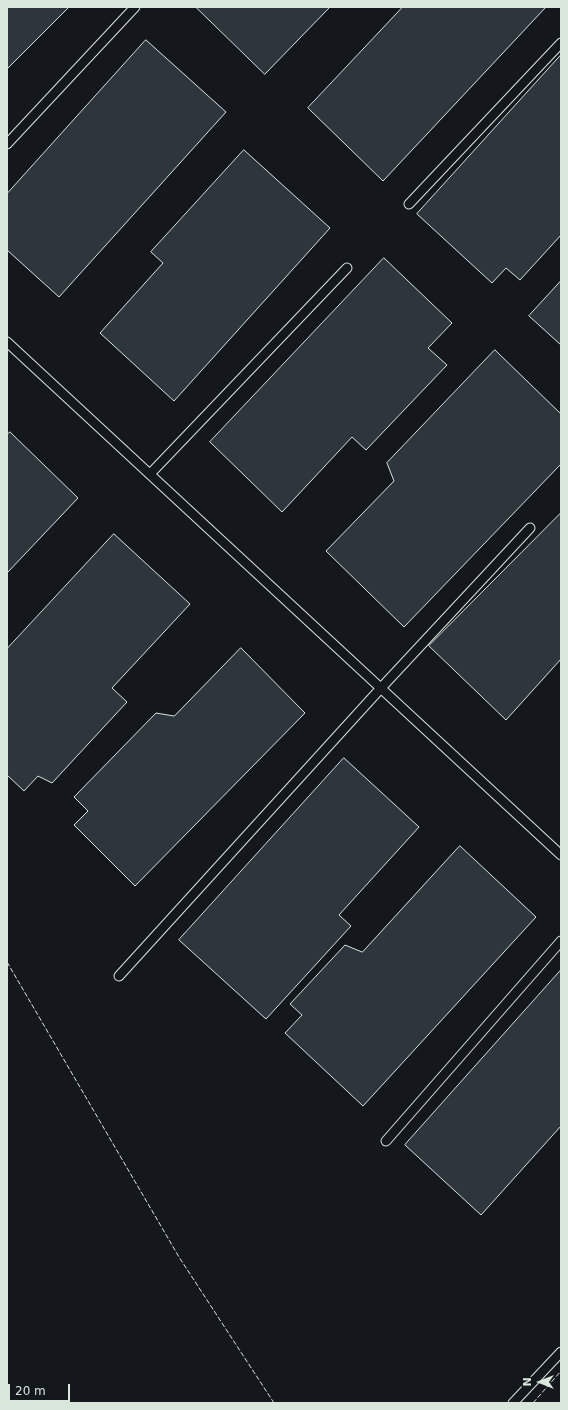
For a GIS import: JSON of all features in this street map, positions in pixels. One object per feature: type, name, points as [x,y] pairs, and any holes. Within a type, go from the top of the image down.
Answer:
[{"type":"lane","points":[[7,144],[135,7]]},
{"type":"lane","points":[[409,204],[561,43]]},
{"type":"lane","points":[[150,474],[347,268]]},
{"type":"lane","points":[[7,342],[561,855]]},
{"type":"lane","points":[[119,976],[381,688],[530,528]]},
{"type":"lane","points":[[386,1141],[561,940]]},
{"type":"lane","points":[[513,1403],[561,1352]]},
{"type":"building","points":[[7,7],[69,7],[7,69]]},
{"type":"building","points":[[196,7],[330,7],[265,74]]},
{"type":"building","points":[[403,7],[546,7],[383,181],[308,108]]},
{"type":"building","points":[[146,40],[226,112],[59,297],[7,250],[7,194]]},
{"type":"building","points":[[561,55],[561,235],[520,280],[506,268],[492,283],[417,214]]},
{"type":"building","points":[[244,150],[330,228],[174,401],[100,333],[163,263],[151,252]]},
{"type":"building","points":[[384,258],[452,323],[428,348],[447,365],[366,450],[352,437],[282,512],[210,442]]},
{"type":"building","points":[[561,281],[561,345],[529,316]]},
{"type":"building","points":[[495,350],[561,414],[561,464],[404,627],[326,551],[394,481],[387,463]]},
{"type":"building","points":[[10,432],[78,498],[7,573],[7,435]]},
{"type":"building","points":[[561,513],[561,659],[506,720],[429,646]]},
{"type":"building","points":[[114,534],[190,604],[112,688],[127,702],[52,783],[38,776],[24,791],[7,775],[7,649]]},
{"type":"building","points":[[241,648],[305,713],[135,886],[74,825],[88,811],[74,797],[156,713],[174,716]]},
{"type":"building","points":[[344,758],[419,827],[339,915],[351,926],[266,1019],[179,940]]},
{"type":"building","points":[[460,846],[536,917],[363,1106],[285,1033],[302,1015],[290,1004],[345,945],[362,952]]},
{"type":"building","points":[[561,970],[561,1126],[481,1215],[405,1145]]},
{"type":"fence","points":[[7,962],[179,1257],[274,1403]]},
{"type":"fence","points":[[533,1403],[561,1371]]}]
